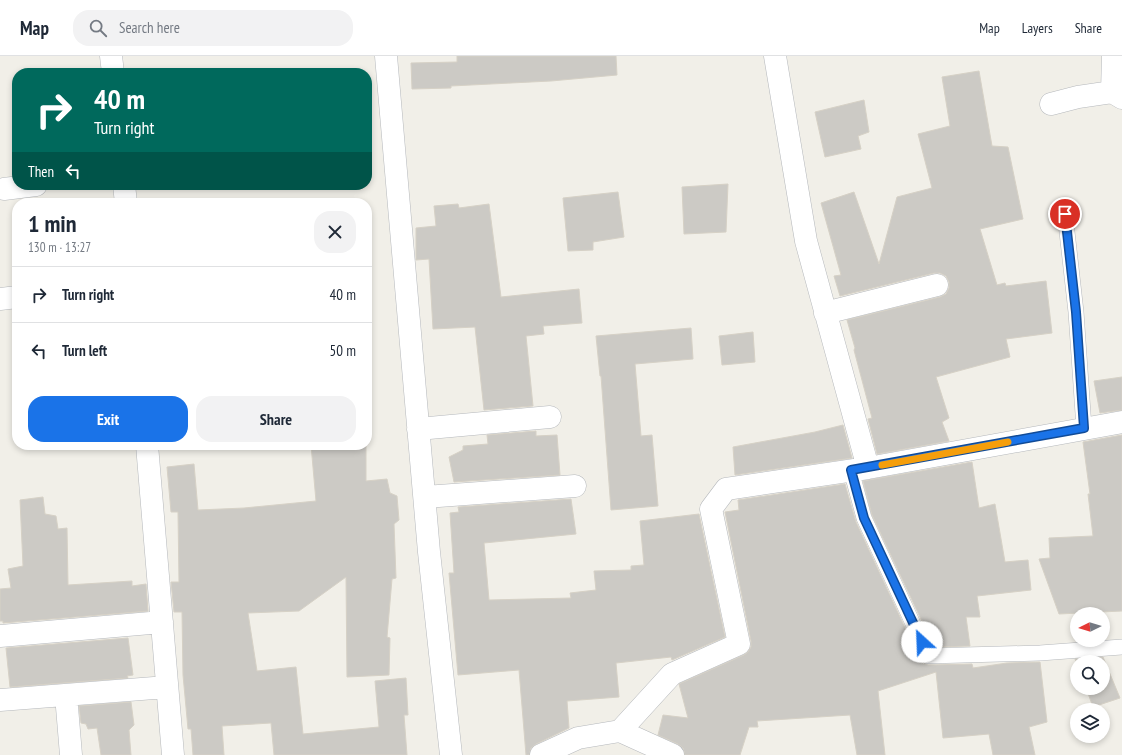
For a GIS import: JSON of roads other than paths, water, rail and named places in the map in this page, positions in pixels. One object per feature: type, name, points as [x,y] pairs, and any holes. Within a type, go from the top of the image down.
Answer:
[{"type":"street","points":[[111,56],[112,68]]},
{"type":"street","points":[[386,56],[418,429],[451,755]]},
{"type":"street","points":[[775,56],[806,241],[825,313],[859,469]]},
{"type":"street","points":[[1052,107],[1078,96],[1117,95],[1113,56]]},
{"type":"street","points":[[4,189],[12,188]]},
{"type":"street","points":[[825,313],[937,285]]},
{"type":"street","points":[[0,299],[12,298]]},
{"type":"street","points":[[418,429],[550,416]]},
{"type":"street","points":[[620,732],[672,674],[739,644],[711,509],[726,489],[859,469],[1122,422]]},
{"type":"street","points":[[147,450],[173,755]]},
{"type":"street","points":[[425,497],[575,486]]},
{"type":"street","points":[[0,636],[162,622]]},
{"type":"street","points":[[0,700],[167,686]]},
{"type":"street","points":[[66,695],[70,755]]},
{"type":"street","points":[[541,755],[578,738],[620,732],[673,755]]},
{"type":"lane","points":[[1065,214],[1076,312],[1084,428]]},
{"type":"lane","points":[[859,469],[864,518],[928,656],[1040,653],[1122,648]]}]
